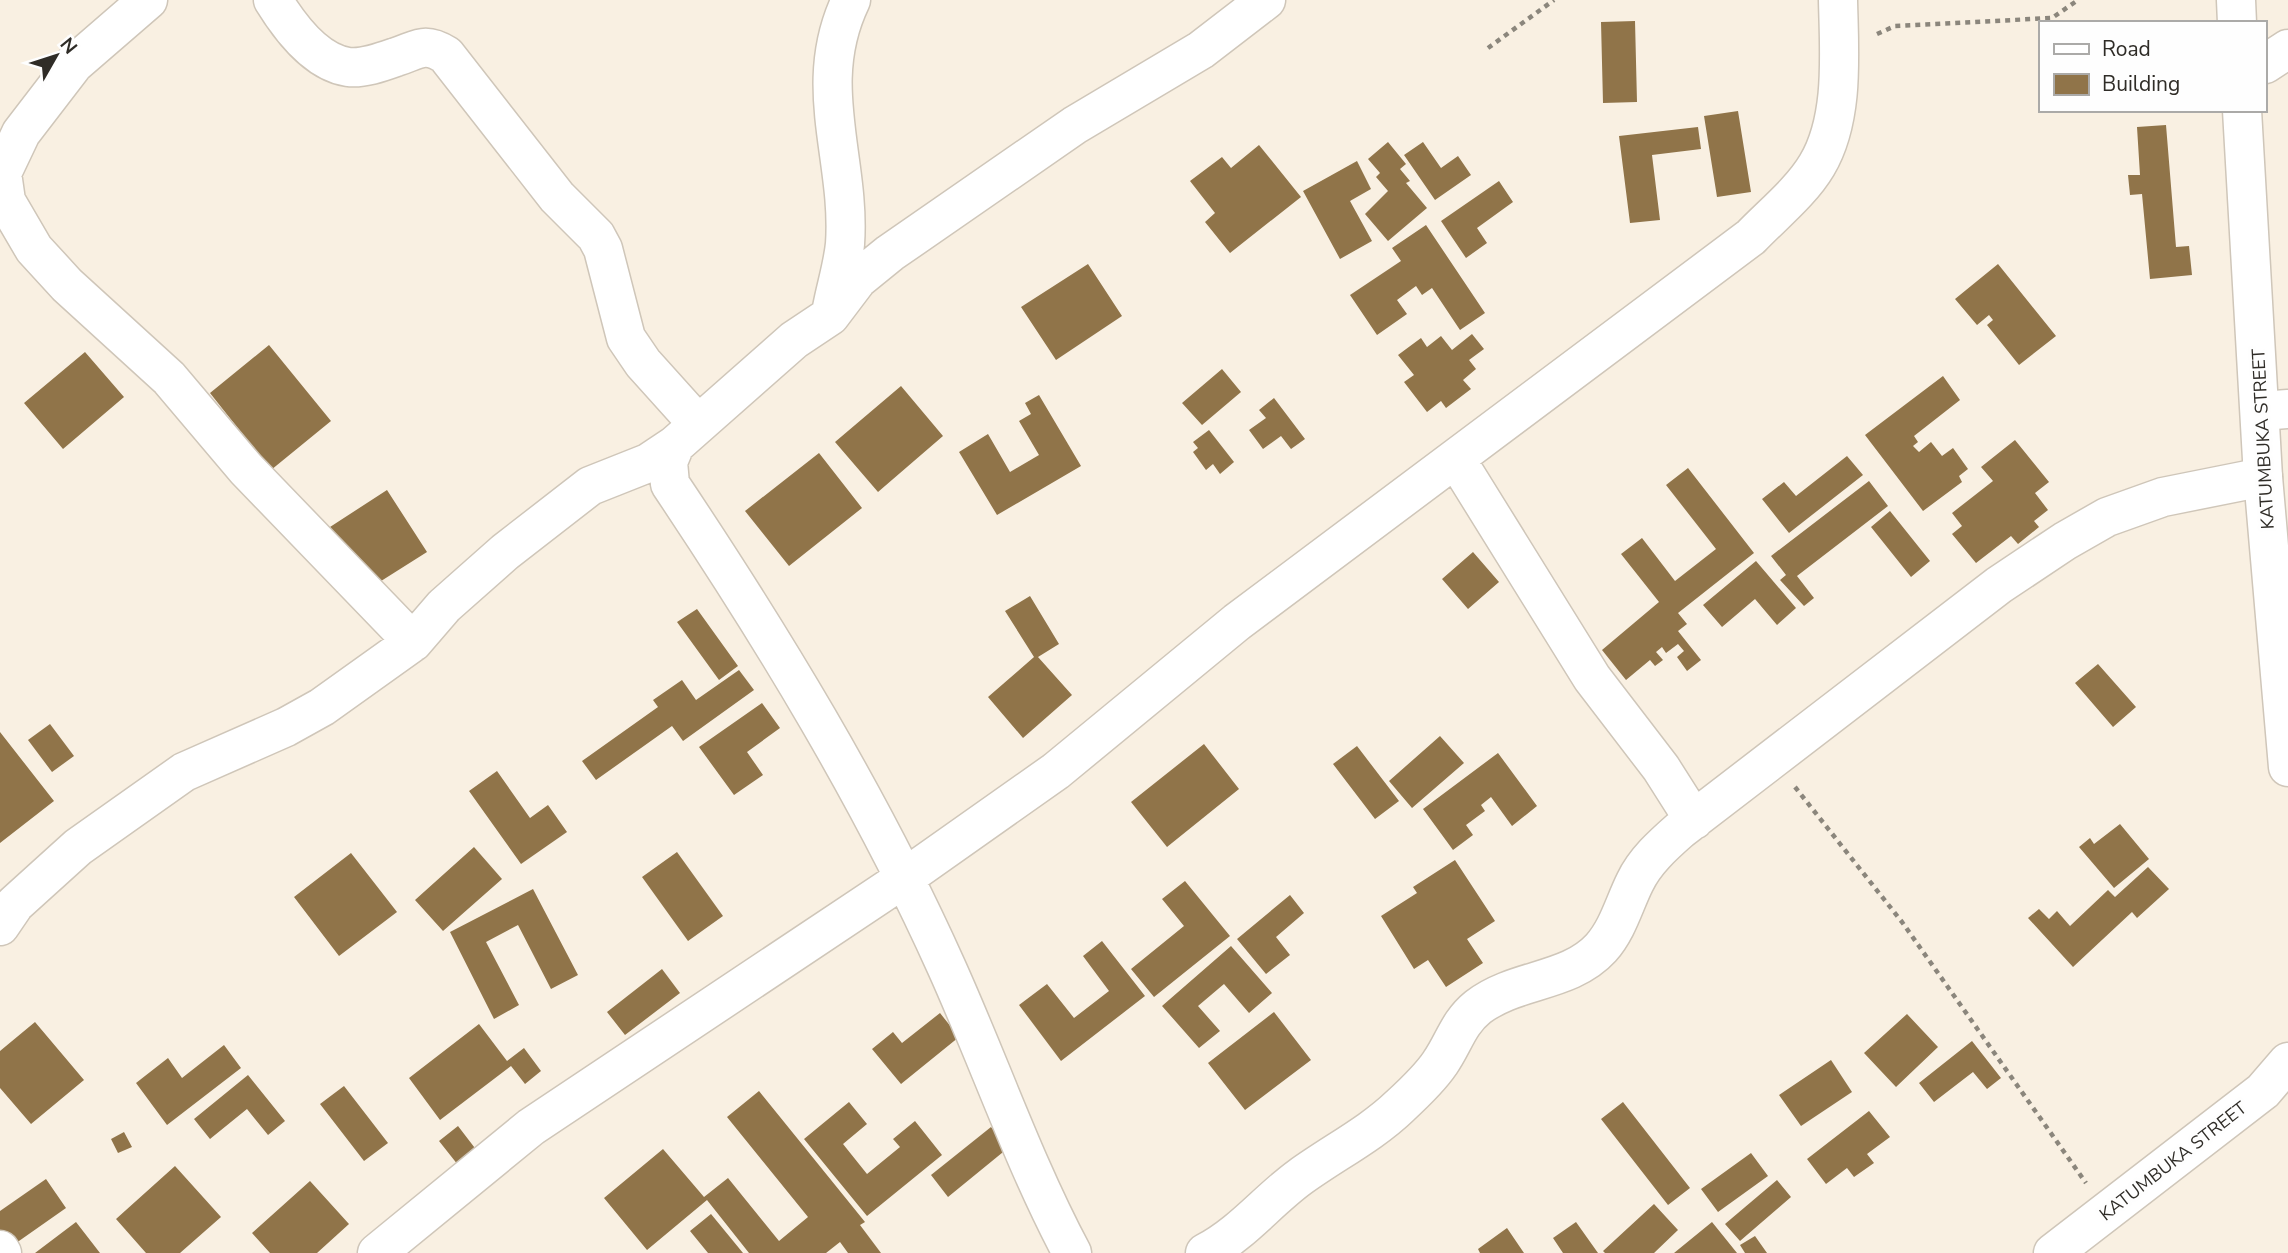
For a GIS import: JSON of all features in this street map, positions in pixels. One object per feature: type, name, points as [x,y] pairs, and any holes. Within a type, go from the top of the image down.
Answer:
[{"type":"street","points":[[148,0],[74,64],[21,134],[2,173],[17,246],[67,285],[169,378],[246,470],[413,642]]},
{"type":"street","points":[[273,0],[297,34],[317,52],[346,67],[361,66],[420,48],[433,47],[446,55],[557,197],[596,236],[603,249],[626,338],[686,434]]},
{"type":"street","points":[[830,316],[845,245],[832,77],[835,43],[851,0]]},
{"type":"street","points":[[0,926],[15,904],[78,847],[184,772],[286,727],[322,707],[413,642],[444,606],[505,552],[590,486],[648,463],[686,434],[794,340],[830,316],[858,279],[946,211],[1074,125],[1201,50],[1266,0]]},
{"type":"street","points":[[377,1253],[531,1127],[903,879],[1056,771],[1237,622],[1751,237],[1805,181],[1825,150],[1835,106],[1838,73],[1838,0]]},
{"type":"street","points":[[2236,0],[2237,21]]},
{"type":"street","points":[[2267,63],[2288,49]]},
{"type":"street","name":"KATUMBUKA STREET","points":[[2242,112],[2275,410],[2263,477],[2288,767]]},
{"type":"street","points":[[686,434],[668,462],[670,484],[793,674],[903,879],[946,966],[1028,1160],[1072,1253]]},
{"type":"street","points":[[1456,459],[1592,678],[1661,768],[1693,820]]},
{"type":"street","points":[[1205,1253],[1252,1220],[1297,1178],[1399,1108],[1440,1063],[1457,1028],[1480,1005],[1494,996],[1533,980],[1572,971],[1594,956],[1612,935],[1635,880],[1646,863],[1693,820],[1999,585],[2107,517],[2163,496],[2263,477]]},
{"type":"street","name":"KATUMBUKA STREET","points":[[2053,1253],[2263,1091],[2288,1062]]},
{"type":"path","points":[[1488,48],[1555,0]]},
{"type":"path","points":[[1838,73],[1872,37],[1885,28],[2052,18],[2078,0]]},
{"type":"path","points":[[1770,760],[1808,800],[1902,922],[2107,1212]]},
{"type":"building","points":[[1635,21],[1637,102],[1603,103],[1601,22]]},
{"type":"building","points":[[1738,111],[1751,192],[1717,197],[1704,116]]},
{"type":"building","points":[[2166,125],[2176,247],[2189,246],[2192,275],[2150,279],[2142,194],[2130,195],[2128,175],[2140,175],[2137,127]]},
{"type":"building","points":[[1698,127],[1701,149],[1652,155],[1660,220],[1630,223],[1619,136]]},
{"type":"building","points":[[1388,142],[1406,164],[1400,169],[1410,181],[1406,183],[1427,208],[1388,241],[1365,214],[1388,191],[1376,177],[1380,173],[1368,159]]},
{"type":"building","points":[[1423,142],[1441,168],[1458,156],[1471,175],[1435,200],[1404,155]]},
{"type":"building","points":[[1259,145],[1301,197],[1230,253],[1205,222],[1215,213],[1190,181],[1222,157],[1231,168]]},
{"type":"building","points":[[1357,161],[1371,189],[1350,201],[1372,241],[1340,259],[1303,191]]},
{"type":"building","points":[[1499,181],[1513,202],[1477,228],[1487,243],[1466,258],[1441,221]]},
{"type":"building","points":[[1426,225],[1485,313],[1460,330],[1432,288],[1422,295],[1416,286],[1397,300],[1407,314],[1377,335],[1350,295],[1401,261],[1392,248]]},
{"type":"building","points":[[1088,264],[1122,316],[1056,360],[1021,307]]},
{"type":"building","points":[[1998,264],[2056,336],[2019,365],[1987,325],[1993,320],[1989,315],[1977,325],[1955,299]]},
{"type":"building","points":[[1472,334],[1484,349],[1469,360],[1476,369],[1463,380],[1471,389],[1446,408],[1441,401],[1427,412],[1404,382],[1414,375],[1398,355],[1421,338],[1427,347],[1441,336],[1452,350]]},
{"type":"building","points":[[269,345],[331,421],[271,470],[210,393]]},
{"type":"building","points":[[85,352],[124,397],[63,449],[24,403]]},
{"type":"building","points":[[1222,369],[1241,392],[1202,425],[1182,403]]},
{"type":"building","points":[[1943,376],[1960,400],[1914,436],[1918,442],[1913,446],[1919,452],[1931,442],[1942,456],[1953,448],[1968,469],[1959,476],[1962,482],[1923,511],[1865,435]]},
{"type":"building","points":[[901,386],[943,436],[878,492],[835,442]]},
{"type":"building","points":[[1039,395],[1081,466],[997,515],[959,452],[988,434],[1010,472],[1039,455],[1019,421],[1031,414],[1025,403]]},
{"type":"building","points":[[1274,398],[1305,439],[1291,449],[1281,436],[1263,449],[1249,430],[1266,418],[1259,410]]},
{"type":"building","points":[[1209,430],[1234,462],[1220,474],[1213,464],[1206,470],[1193,452],[1198,448],[1193,442]]},
{"type":"building","points":[[2015,440],[2049,482],[2035,493],[2048,510],[2034,521],[2039,527],[2018,544],[2011,536],[1976,563],[1952,534],[1962,526],[1952,513],[1993,481],[1981,467]]},
{"type":"building","points":[[819,453],[862,508],[789,566],[745,511]]},
{"type":"building","points":[[1847,456],[1863,475],[1789,533],[1762,499],[1784,482],[1796,496]]},
{"type":"building","points":[[1688,468],[1754,553],[1678,613],[1687,624],[1678,631],[1701,660],[1687,671],[1677,657],[1684,651],[1678,644],[1666,653],[1662,647],[1656,652],[1663,660],[1655,666],[1650,660],[1626,680],[1602,650],[1659,602],[1621,554],[1642,538],[1675,581],[1716,549],[1666,485]]},
{"type":"building","points":[[1869,481],[1888,506],[1797,576],[1814,598],[1804,606],[1780,580],[1786,575],[1771,556]]},
{"type":"building","points":[[387,490],[427,552],[370,588],[330,527]]},
{"type":"building","points":[[1890,511],[1930,561],[1911,577],[1871,527]]},
{"type":"building","points":[[1473,552],[1499,582],[1468,609],[1442,579]]},
{"type":"building","points":[[1756,561],[1796,608],[1777,625],[1755,599],[1722,627],[1703,605]]},
{"type":"building","points":[[1030,596],[1059,644],[1038,657],[1072,695],[1023,738],[988,697],[1034,657],[1005,611]]},
{"type":"building","points":[[697,609],[738,666],[719,680],[677,622]]},
{"type":"building","points":[[2098,664],[2136,707],[2113,727],[2075,683]]},
{"type":"building","points":[[739,670],[754,690],[683,741],[672,726],[596,780],[582,761],[658,707],[653,700],[682,680],[696,700]]},
{"type":"building","points":[[762,703],[780,728],[747,752],[763,775],[734,795],[699,747]]},
{"type":"building","points":[[50,724],[74,756],[52,772],[28,740]]},
{"type":"building","points":[[0,732],[54,801],[0,843]]},
{"type":"building","points":[[1440,736],[1464,763],[1412,808],[1389,781]]},
{"type":"building","points":[[1204,744],[1239,789],[1167,847],[1131,802]]},
{"type":"building","points":[[1357,746],[1399,801],[1375,819],[1333,764]]},
{"type":"building","points":[[1498,753],[1537,806],[1512,826],[1491,797],[1481,805],[1485,811],[1466,825],[1473,835],[1453,850],[1423,809]]},
{"type":"building","points":[[497,771],[530,818],[548,805],[567,832],[521,864],[469,791]]},
{"type":"building","points":[[2120,824],[2149,859],[2114,888],[2079,847],[2090,838],[2094,844]]},
{"type":"building","points":[[474,847],[502,879],[443,931],[415,900]]},
{"type":"building","points":[[677,852],[723,916],[688,941],[642,877]]},
{"type":"building","points":[[351,853],[397,912],[339,956],[294,897]]},
{"type":"building","points":[[1455,860],[1495,921],[1467,939],[1483,963],[1446,987],[1428,960],[1414,969],[1381,916],[1417,893],[1413,887]]},
{"type":"building","points":[[2148,867],[2169,889],[2137,918],[2132,912],[2073,967],[2028,918],[2039,909],[2049,919],[2057,911],[2070,926],[2108,890],[2115,897]]},
{"type":"building","points":[[1185,881],[1230,936],[1154,997],[1131,969],[1184,926],[1162,899]]},
{"type":"building","points":[[533,889],[578,975],[551,989],[518,925],[486,942],[519,1005],[494,1019],[450,932]]},
{"type":"building","points":[[1290,895],[1304,913],[1276,937],[1290,955],[1266,974],[1237,939]]},
{"type":"building","points":[[1102,941],[1145,996],[1061,1061],[1019,1005],[1047,984],[1074,1018],[1109,991],[1083,956]]},
{"type":"building","points":[[1231,946],[1272,993],[1249,1013],[1224,984],[1198,1006],[1220,1031],[1199,1048],[1162,1006]]},
{"type":"building","points":[[662,969],[680,993],[625,1035],[607,1012]]},
{"type":"building","points":[[1274,1012],[1311,1060],[1245,1110],[1208,1063]]},
{"type":"building","points":[[940,1013],[959,1037],[901,1084],[872,1049],[893,1032],[902,1043]]},
{"type":"building","points":[[1907,1014],[1938,1047],[1896,1087],[1864,1053]]},
{"type":"building","points":[[35,1022],[84,1080],[31,1124],[0,1088],[0,1051]]},
{"type":"building","points":[[479,1024],[507,1061],[524,1048],[541,1071],[525,1084],[511,1066],[440,1120],[409,1078]]},
{"type":"building","points":[[1972,1041],[2001,1078],[1987,1089],[1973,1072],[1934,1102],[1919,1083]]},
{"type":"building","points":[[224,1045],[241,1068],[167,1125],[136,1083],[168,1058],[182,1078]]},
{"type":"building","points":[[1831,1060],[1852,1092],[1801,1126],[1779,1095]]},
{"type":"building","points":[[248,1075],[285,1121],[268,1135],[247,1109],[210,1139],[194,1119]]},
{"type":"building","points":[[344,1086],[388,1143],[364,1161],[320,1104]]},
{"type":"building","points":[[759,1091],[865,1222],[860,1225],[881,1253],[848,1253],[840,1242],[826,1253],[749,1253],[707,1200],[647,1250],[604,1198],[663,1149],[704,1197],[728,1178],[779,1241],[808,1217],[727,1117]]},
{"type":"building","points":[[849,1102],[867,1124],[843,1144],[867,1174],[900,1147],[893,1139],[915,1121],[942,1155],[867,1216],[804,1139]]},
{"type":"building","points":[[1623,1102],[1690,1188],[1668,1205],[1601,1119]]},
{"type":"building","points":[[1869,1111],[1890,1137],[1867,1154],[1874,1163],[1854,1177],[1847,1168],[1826,1184],[1807,1159]]},
{"type":"building","points":[[458,1126],[481,1156],[462,1170],[439,1141]]},
{"type":"building","points":[[991,1127],[1008,1148],[948,1197],[931,1175]]},
{"type":"building","points":[[124,1132],[132,1147],[118,1153],[111,1139]]},
{"type":"building","points":[[1751,1153],[1768,1176],[1718,1212],[1701,1189]]},
{"type":"building","points":[[175,1166],[221,1217],[180,1253],[146,1253],[116,1219]]},
{"type":"building","points":[[46,1179],[66,1208],[9,1248],[0,1235],[0,1211]]},
{"type":"building","points":[[1777,1180],[1791,1197],[1740,1241],[1725,1224]]},
{"type":"building","points":[[310,1181],[349,1224],[317,1253],[270,1253],[252,1233]]},
{"type":"building","points":[[1654,1204],[1678,1230],[1654,1253],[1603,1251]]},
{"type":"building","points":[[711,1214],[743,1253],[708,1253],[690,1231]]},
{"type":"building","points":[[76,1222],[100,1253],[35,1253]]},
{"type":"building","points":[[1576,1222],[1598,1253],[1563,1253],[1553,1238]]},
{"type":"building","points":[[1712,1222],[1737,1253],[1674,1253]]},
{"type":"building","points":[[1507,1228],[1524,1253],[1480,1253],[1478,1249]]},
{"type":"building","points":[[1755,1236],[1767,1253],[1745,1253],[1740,1245]]}]
